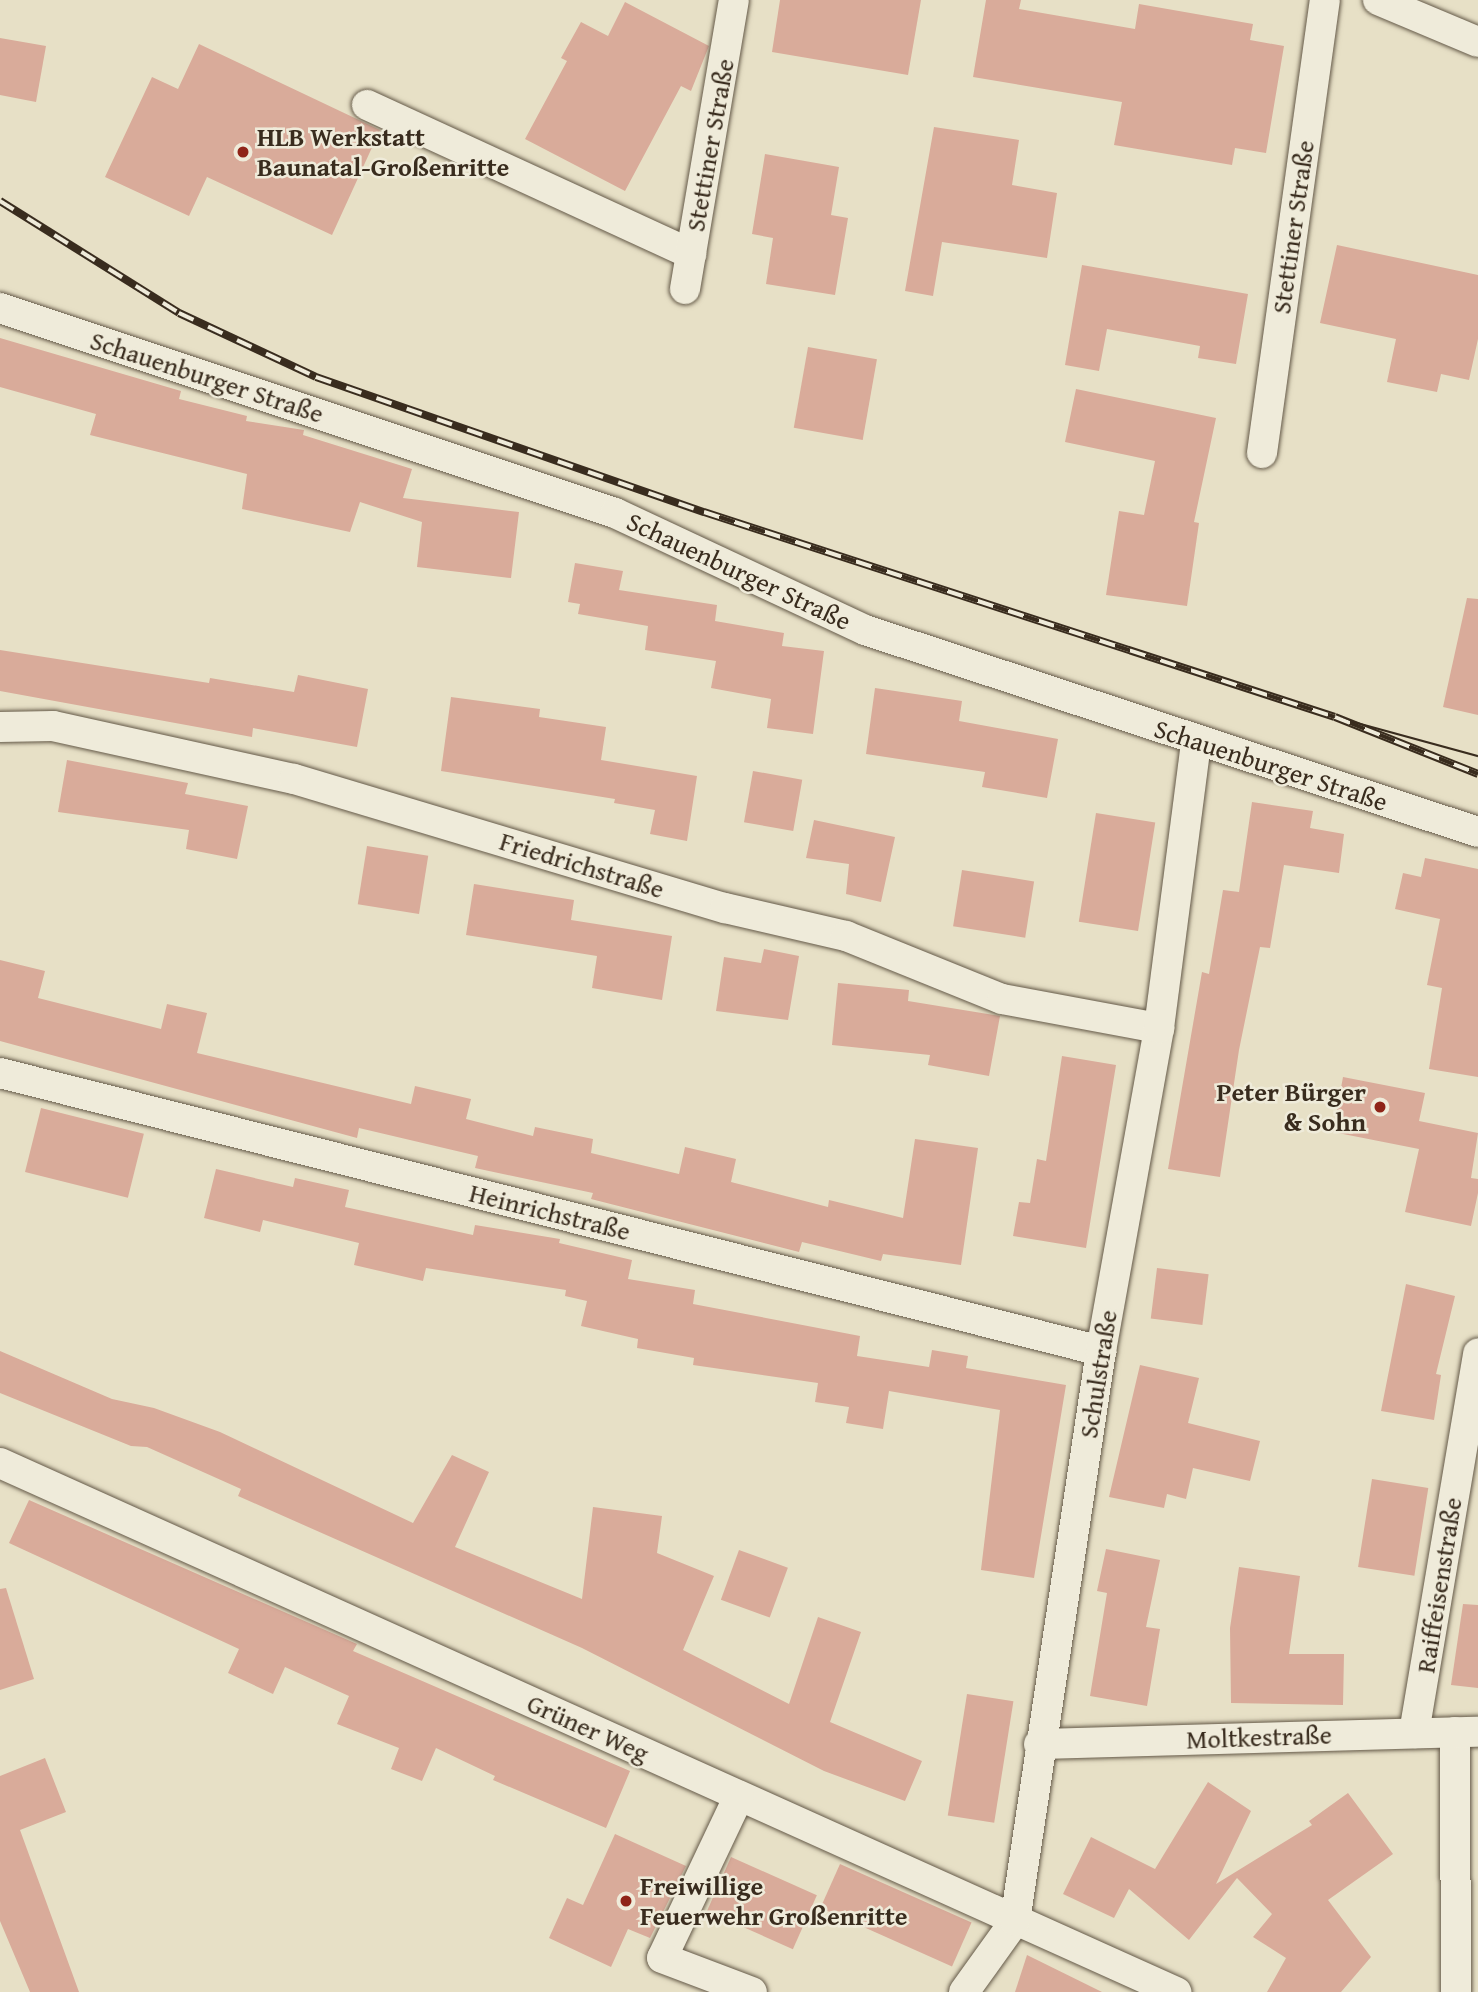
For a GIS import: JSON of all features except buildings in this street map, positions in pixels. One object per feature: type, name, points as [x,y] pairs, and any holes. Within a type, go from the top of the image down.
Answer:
[{"type":"street","name":"Stettiner Straße","points":[[685,289],[734,0]]},
{"type":"street","name":"Stettiner Straße","points":[[1262,453],[1325,0]]},
{"type":"street","points":[[1378,0],[1478,42]]},
{"type":"street","points":[[367,105],[691,254]]},
{"type":"street","name":"Schauenburger Straße","points":[[0,309],[615,513],[865,630],[1196,742],[1478,832]]},
{"type":"street","name":"Friedrichstraße","points":[[0,727],[53,726],[294,779],[725,908],[846,936],[1002,999],[1159,1028]]},
{"type":"street","name":"Schulstraße","points":[[964,1992],[1015,1921],[1039,1744],[1101,1351],[1159,1028],[1196,742]]},
{"type":"street","name":"Heinrichstraße","points":[[0,1073],[1101,1351]]},
{"type":"street","name":"Raiffeisenstraße","points":[[1415,1733],[1478,1353]]},
{"type":"street","name":"Grüner Weg","points":[[0,1463],[1176,1992]]},
{"type":"street","points":[[1456,1992],[1466,1732]]},
{"type":"street","name":"Moltkestraße","points":[[1039,1744],[1466,1732]]},
{"type":"street","points":[[739,1796],[662,1958],[752,1992]]},
{"type":"tram line","points":[[1335,717],[1478,756]]},
{"type":"railway","points":[[0,201],[179,313],[316,377],[704,512],[1335,717],[1478,774]]},
{"type":"place","name":"HLB Werkstatt Baunatal-Großenritte","points":[[243,152]]},
{"type":"place","name":"Peter Bürger & Sohn","points":[[1380,1107]]},
{"type":"place","name":"Freiwillige Feuerwehr Großenritte","points":[[626,1901]]}]
